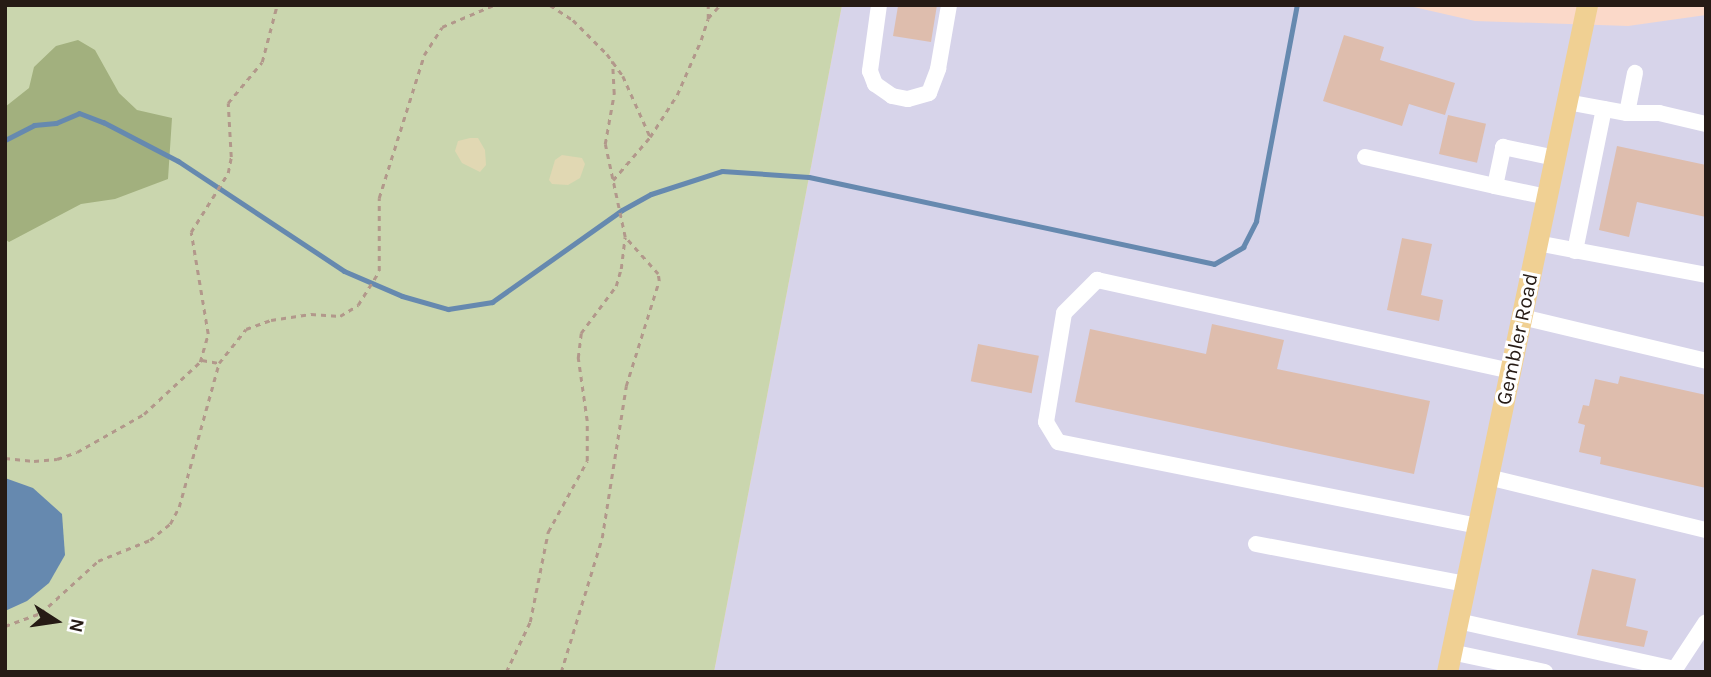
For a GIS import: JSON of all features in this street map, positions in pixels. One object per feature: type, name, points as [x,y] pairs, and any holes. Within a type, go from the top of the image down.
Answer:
[{"type":"main road","name":"Gembler Road","points":[[1449,662],[1587,5]]},
{"type":"lane","points":[[879,5],[870,71],[875,84],[892,96],[908,99],[929,93],[938,69],[948,5]]},
{"type":"lane","points":[[1626,113],[1635,73]]},
{"type":"lane","points":[[1567,102],[1626,113],[1659,113],[1706,124]]},
{"type":"lane","points":[[1575,251],[1604,109]]},
{"type":"lane","points":[[1495,186],[1503,147],[1555,158]]},
{"type":"lane","points":[[1365,157],[1547,197]]},
{"type":"lane","points":[[1537,243],[1706,275]]},
{"type":"lane","points":[[1478,526],[1058,442],[1046,422],[1064,313],[1097,280],[1511,371]]},
{"type":"lane","points":[[1522,317],[1629,345],[1706,361]]},
{"type":"lane","points":[[1488,477],[1706,530]]},
{"type":"lane","points":[[1256,544],[1466,584]]},
{"type":"lane","points":[[1458,621],[1675,669],[1706,622]]},
{"type":"lane","points":[[1449,662],[1545,672]]},
{"type":"path","points":[[5,458],[57,459],[77,452],[144,414],[196,369],[208,334],[191,232],[210,197],[228,173],[232,157],[228,103],[262,62],[277,5]]},
{"type":"path","points":[[5,626],[41,613],[98,561],[150,540],[170,524],[179,507],[219,363],[246,329],[271,320],[311,314],[340,316],[358,305],[379,271],[379,198],[424,55],[442,27],[494,5]]},
{"type":"path","points":[[550,5],[573,20],[612,61],[623,76],[650,137]]},
{"type":"path","points":[[708,5],[708,19]]},
{"type":"path","points":[[613,180],[650,137],[687,75],[708,19],[720,5]]},
{"type":"path","points":[[506,672],[520,648],[535,606],[540,564],[548,532],[587,461],[589,438],[579,344],[587,322],[616,286],[625,237],[605,144],[614,94],[612,61]]},
{"type":"path","points":[[561,672],[602,538],[626,386],[659,281],[658,274],[625,237]]},
{"type":"path","points":[[201,360],[219,363]]},
{"type":"shaded area","points":[[842,5],[1405,5],[1475,21],[1628,26],[1706,15],[1706,672],[714,672]]},
{"type":"green space","points":[[5,5],[842,5],[714,672],[5,672]]},
{"type":"green space","points":[[78,40],[95,50],[119,93],[137,110],[172,118],[168,179],[115,199],[81,204],[9,242],[5,239],[5,107],[29,88],[34,67],[56,46]]},
{"type":"sand","points":[[478,138],[485,150],[486,165],[480,172],[462,163],[455,151],[458,141]]},
{"type":"sand","points":[[562,155],[582,158],[585,164],[580,178],[568,185],[552,184],[549,180],[555,160]]},
{"type":"water","points":[[5,478],[33,488],[62,514],[65,555],[49,583],[27,601],[5,611]]},
{"type":"building","points":[[937,5],[931,42],[893,36],[898,6]]},
{"type":"building","points":[[1344,35],[1384,47],[1380,60],[1455,83],[1445,115],[1409,104],[1402,126],[1323,101]]},
{"type":"building","points":[[1448,115],[1486,124],[1477,163],[1439,154]]},
{"type":"building","points":[[1617,146],[1706,165],[1706,217],[1637,202],[1629,237],[1599,230]]},
{"type":"building","points":[[1402,238],[1432,244],[1421,295],[1443,300],[1439,321],[1387,310]]},
{"type":"building","points":[[1212,324],[1284,340],[1277,369],[1430,401],[1414,474],[1075,402],[1090,329],[1206,354]]},
{"type":"building","points":[[978,344],[1039,356],[1032,393],[971,381]]},
{"type":"building","points":[[1620,376],[1706,395],[1706,488],[1600,464],[1601,457],[1579,452],[1585,425],[1578,423],[1583,405],[1589,406],[1595,379],[1618,384]]},
{"type":"building","points":[[1592,569],[1636,579],[1626,626],[1648,631],[1644,647],[1577,635]]},
{"type":"waterway","points":[[5,140],[34,125],[56,123],[79,113],[103,122],[178,161],[344,271],[402,296],[448,309],[492,302],[622,210],[651,194],[722,171],[809,177],[1214,264],[1243,247],[1256,221],[1297,5]]}]
